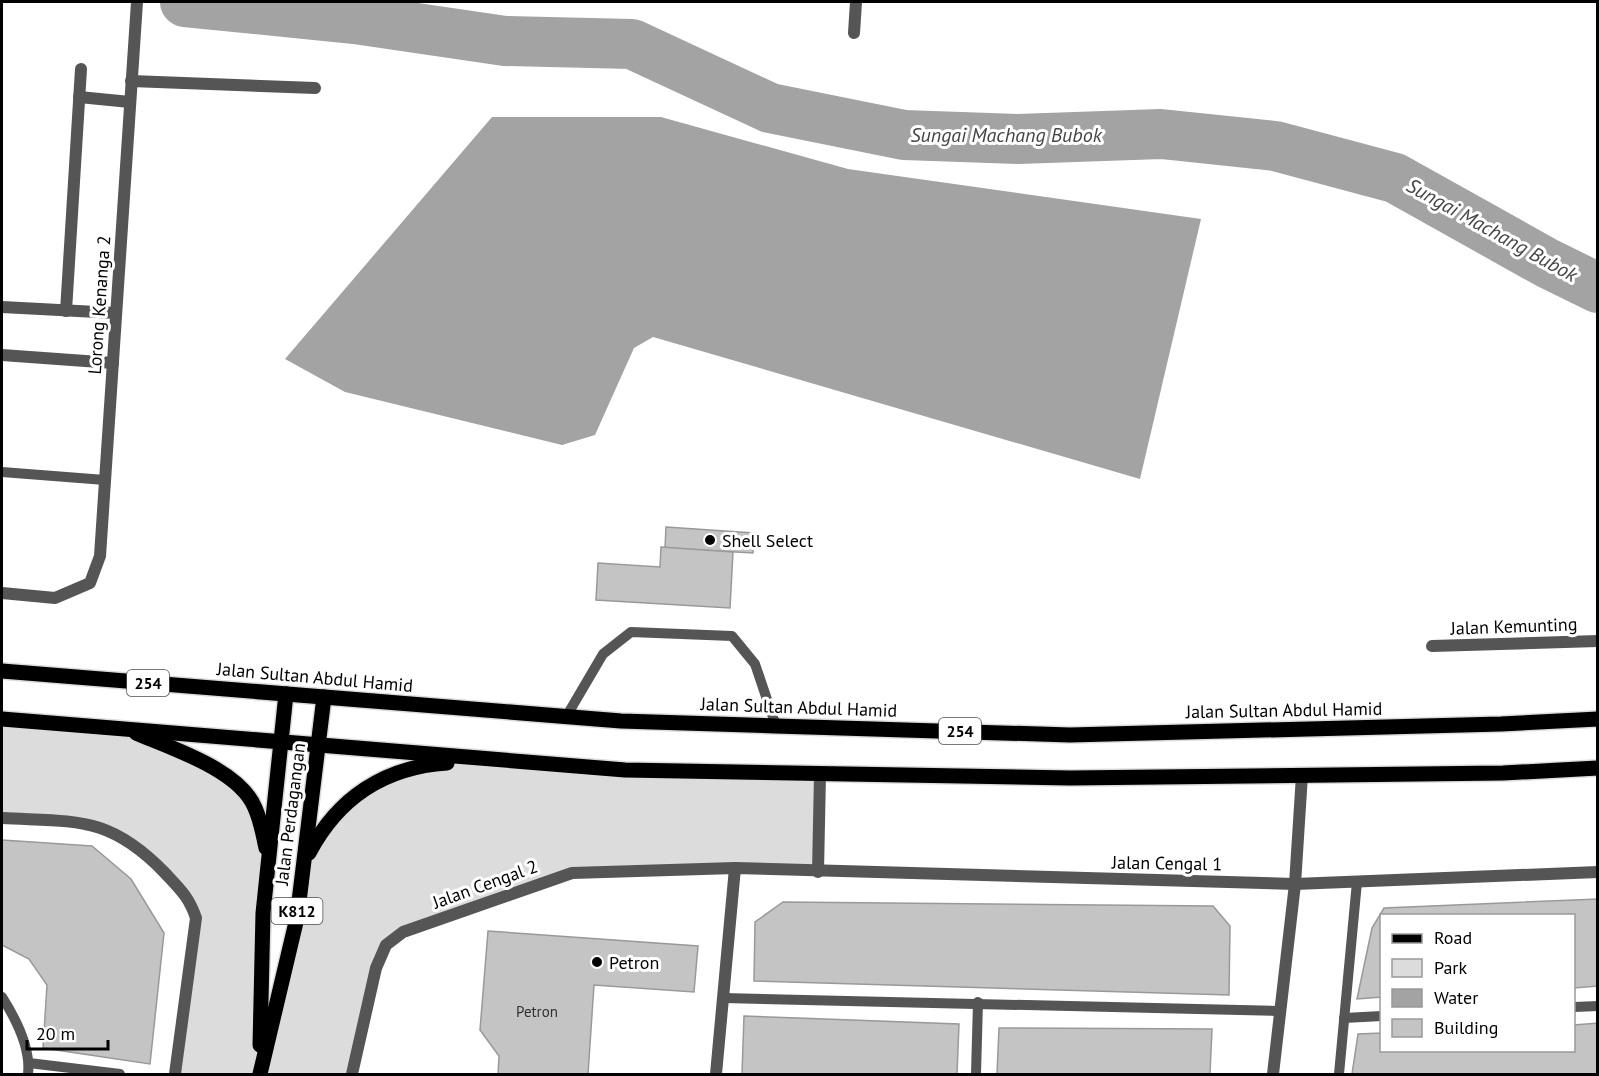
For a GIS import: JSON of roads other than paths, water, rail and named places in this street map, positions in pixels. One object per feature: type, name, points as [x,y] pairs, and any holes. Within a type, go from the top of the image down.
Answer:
[{"type":"main road","name":"Jalan Sultan Abdul Hamid","points":[[2,671],[566,717],[1070,735],[1501,724],[1598,719]]},
{"type":"main road","name":"Jalan Perdagangan","points":[[260,1074],[263,913],[286,694]]},
{"type":"main road","name":"Jalan Perdagangan","points":[[260,1074],[297,918],[324,698]]},
{"type":"main road","points":[[2,719],[625,771],[1070,778],[1503,773],[1598,768]]},
{"type":"main road","points":[[122,728],[208,765],[238,785],[255,806],[269,857]]},
{"type":"main road","points":[[304,862],[328,821],[348,800],[380,779],[436,764],[495,760]]},
{"type":"street","name":"Lorong Kenanga 2","points":[[2,593],[55,598],[90,583],[100,556],[137,2]]},
{"type":"street","points":[[854,33],[856,2]]},
{"type":"street","points":[[66,311],[81,69]]},
{"type":"street","points":[[131,81],[315,88]]},
{"type":"street","points":[[79,97],[130,102]]},
{"type":"street","points":[[2,307],[116,314]]},
{"type":"street","points":[[2,355],[113,363]]},
{"type":"street","name":"Jalan Kemunting","points":[[1432,646],[1598,641]]},
{"type":"street","points":[[818,872],[820,774]]},
{"type":"street","points":[[1273,1074],[1295,884],[1302,775]]},
{"type":"street","points":[[2,818],[90,823],[118,834],[151,859],[190,900],[196,918],[175,1074]]},
{"type":"street","points":[[716,1074],[735,868]]},
{"type":"street","name":"Jalan Cengal 1","points":[[735,868],[1295,884],[1598,872]]},
{"type":"street","name":"Jalan Cengal 2","points":[[352,1074],[376,968],[386,945],[403,932],[572,873],[735,868]]},
{"type":"lane","points":[[2,472],[105,480]]},
{"type":"lane","points":[[566,717],[603,654],[631,632],[698,634],[732,636],[746,652],[755,664],[776,726]]},
{"type":"lane","points":[[1339,1074],[1358,882]]},
{"type":"lane","points":[[2,997],[16,1018],[28,1069],[120,1074]]},
{"type":"lane","points":[[723,998],[978,1002],[1279,1011]]},
{"type":"lane","points":[[975,1074],[978,1002]]},
{"type":"lane","points":[[1575,1007],[1598,1006]]},
{"type":"lane","points":[[1344,1018],[1380,1016]]},
{"type":"water","points":[[492,117],[661,117],[848,169],[1201,219],[1140,479],[653,337],[634,348],[595,435],[562,445],[345,392],[285,359]]},
{"type":"waterway","name":"Sungai Machang Bubok","points":[[185,2],[355,19],[505,41],[632,44],[770,108],[904,135],[1018,139],[1161,134],[1275,146],[1395,178],[1547,263],[1598,288]]},
{"type":"place","name":"Shell Select","points":[[710,540]]},
{"type":"place","name":"Petron","points":[[597,962]]}]
